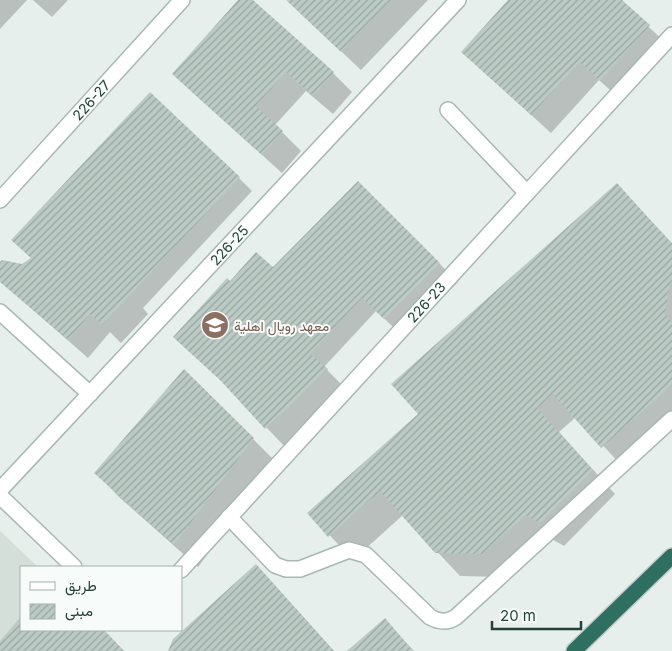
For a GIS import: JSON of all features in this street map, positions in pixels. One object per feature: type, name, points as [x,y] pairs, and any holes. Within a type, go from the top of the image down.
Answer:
[{"type":"highway","points":[[574,651],[672,556]]},
{"type":"street","name":"226-27","points":[[0,200],[182,0]]},
{"type":"street","name":"226-25","points":[[0,490],[458,0]]},
{"type":"street","name":"226-23","points":[[182,569],[672,35]]},
{"type":"street","points":[[448,110],[526,192]]},
{"type":"street","points":[[0,312],[90,394]]},
{"type":"street","points":[[229,517],[275,565],[286,569],[300,569],[349,550],[366,555],[430,617],[439,622],[448,621],[456,617],[672,419]]},
{"type":"street","points":[[0,496],[73,566]]},
{"type":"shaded area","points":[[0,531],[37,566],[20,566],[20,631],[105,631],[124,651],[0,651]]},
{"type":"building","points":[[238,0],[253,0],[334,72],[313,96],[286,72],[256,106],[283,131],[262,155],[172,74]]},
{"type":"building","points":[[286,0],[391,0],[341,52]]},
{"type":"building","points":[[508,0],[622,0],[650,25],[600,81],[580,62],[531,115],[461,52]]},
{"type":"building","points":[[150,92],[240,177],[102,325],[90,314],[68,340],[0,282],[0,262],[2,260],[22,264],[31,258],[11,240]]},
{"type":"building","points":[[358,181],[440,263],[384,319],[362,298],[310,354],[328,369],[265,429],[221,381],[173,337],[227,278],[230,281],[256,252],[273,267]]},
{"type":"building","points":[[617,183],[672,244],[672,281],[670,283],[665,314],[672,323],[672,385],[601,448],[553,394],[537,408],[593,470],[540,523],[526,515],[482,554],[435,553],[380,491],[328,537],[307,513],[418,414],[391,384]]},
{"type":"building","points":[[184,369],[254,438],[174,545],[94,473]]},
{"type":"building","points":[[256,564],[334,651],[168,651],[173,639]]},
{"type":"building","points":[[20,618],[20,631],[105,631],[124,651],[0,651],[0,641]]},
{"type":"building","points":[[385,618],[413,651],[347,651]]},
{"type":"place","name":"معهد رويال اهلية","points":[[215,325]]}]
